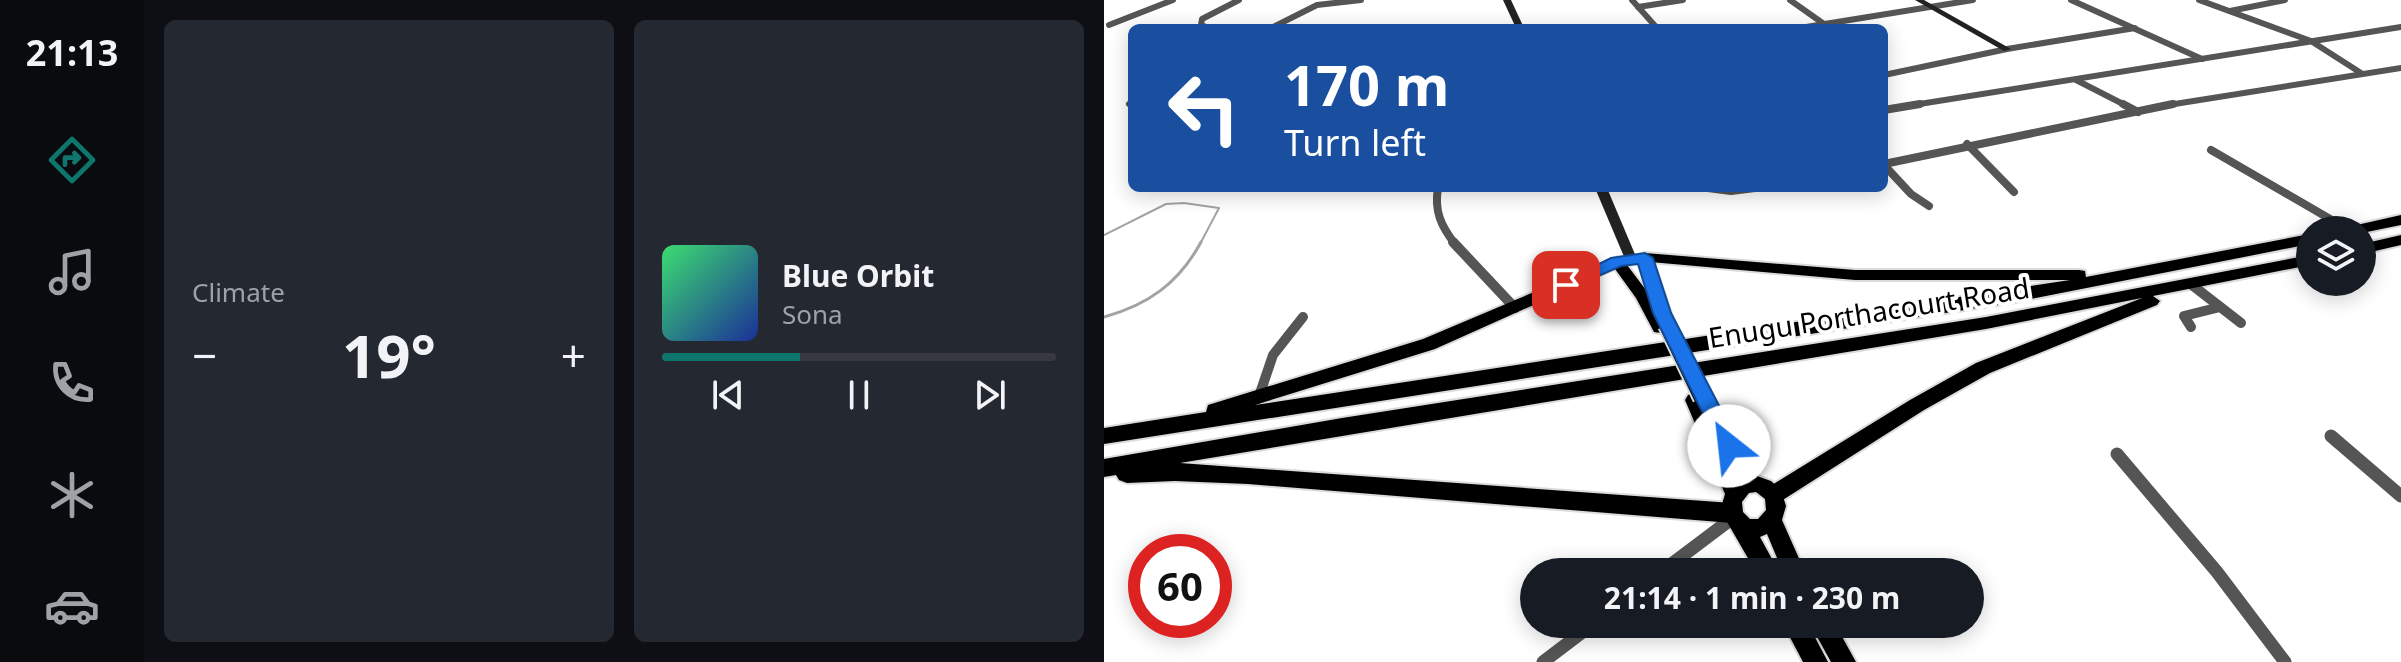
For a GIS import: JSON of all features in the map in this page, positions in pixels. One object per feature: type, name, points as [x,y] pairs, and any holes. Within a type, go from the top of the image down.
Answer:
[{"type":"highway","points":[[2376,225],[2401,220]]},
{"type":"highway","points":[[2376,246],[2401,240]]},
{"type":"highway","points":[[1104,436],[1635,357],[2138,274],[2296,242]]},
{"type":"highway","points":[[1156,429],[1429,344],[1631,259],[1855,275],[2138,274]]},
{"type":"highway","name":"Enugu Porthacourt Road","points":[[1104,468],[1357,423],[1986,323],[2190,286],[2296,263]]},
{"type":"highway","points":[[1775,495],[1917,405],[1983,368],[2190,286]]},
{"type":"highway","points":[[1104,475],[1175,472],[1248,475],[1739,506]]},
{"type":"main road","points":[[1507,0],[1518,24]]},
{"type":"main road","points":[[1919,0],[2007,49]]},
{"type":"main road","points":[[1603,192],[1698,399],[1762,558]]},
{"type":"main road","points":[[1631,259],[1643,296],[1664,327]]},
{"type":"main road","points":[[1765,487],[1775,495],[1778,508],[1772,520],[1754,527],[1739,506],[1765,487]]},
{"type":"main road","points":[[1772,520],[1788,558]]},
{"type":"main road","points":[[1803,638],[1816,662]]},
{"type":"main road","points":[[1830,638],[1844,662]]},
{"type":"street","points":[[1109,25],[1173,0]]},
{"type":"street","points":[[1201,24],[1202,19],[1239,0]]},
{"type":"street","points":[[1279,24],[1317,5],[1361,0]]},
{"type":"street","points":[[1632,0],[1653,24]]},
{"type":"street","points":[[1638,7],[1683,0]]},
{"type":"street","points":[[1790,0],[1824,24],[1973,0]]},
{"type":"street","points":[[1801,0],[1832,22]]},
{"type":"street","points":[[2071,0],[2203,60]]},
{"type":"street","points":[[2199,0],[2315,43],[2361,73]]},
{"type":"street","points":[[2228,11],[2285,0]]},
{"type":"street","points":[[1888,109],[2042,82],[2076,80],[2091,75],[2315,43],[2401,27]]},
{"type":"street","points":[[1888,74],[2007,49],[2135,28]]},
{"type":"street","points":[[1888,163],[1967,144],[2138,112],[2401,68]]},
{"type":"street","points":[[2076,80],[2138,112]]},
{"type":"street","points":[[1967,144],[2014,192]]},
{"type":"street","points":[[2211,150],[2326,216]]},
{"type":"street","points":[[1888,168],[1911,194],[1929,206]]},
{"type":"street","points":[[1438,192],[1436,208],[1441,223],[1454,243],[1515,308]]},
{"type":"street","points":[[2190,286],[2241,323]]},
{"type":"street","points":[[2191,327],[2184,316],[2220,307]]},
{"type":"street","points":[[1258,399],[1273,355],[1303,317]]},
{"type":"street","points":[[2331,436],[2401,496]]},
{"type":"street","points":[[2117,454],[2217,572],[2285,662]]},
{"type":"street","points":[[1678,558],[1739,506]]},
{"type":"street","points":[[1543,662],[1575,638]]},
{"type":"waterway","points":[[1104,235],[1166,204],[1219,208],[1200,244]]},
{"type":"waterway","points":[[1104,317],[1135,306],[1161,290],[1183,269],[1201,242]]},
{"type":"route","points":[[1566,285],[1617,262],[1645,258],[1662,313],[1702,398],[1729,446]]}]
